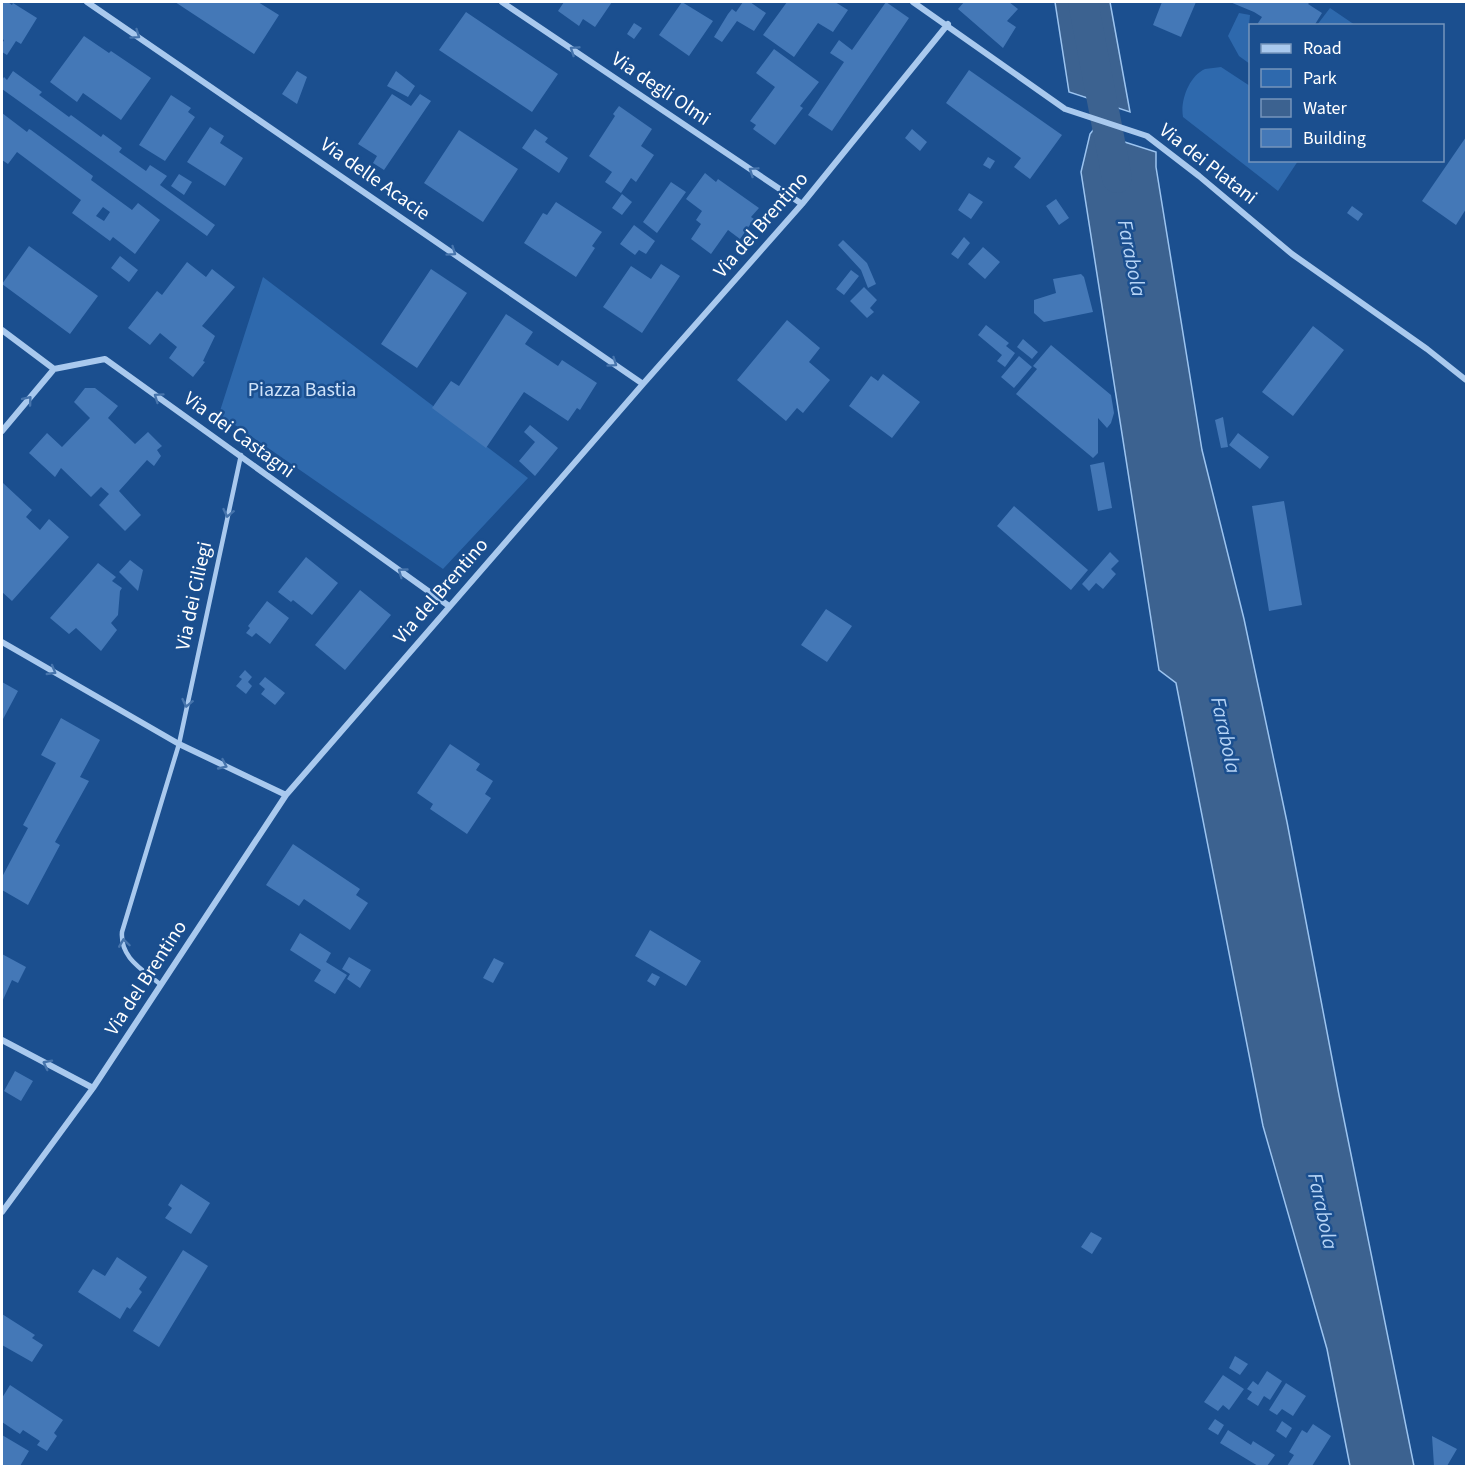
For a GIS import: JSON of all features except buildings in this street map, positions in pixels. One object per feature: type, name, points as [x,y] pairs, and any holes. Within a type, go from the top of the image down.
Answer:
[{"type":"street","name":"Via delle Acacie","points":[[87,2],[643,384]]},
{"type":"street","name":"Via degli Olmi","points":[[502,2],[802,204]]},
{"type":"street","name":"Via dei Platani","points":[[913,2],[948,24],[1065,109],[1147,136],[1292,254],[1467,380]]},
{"type":"street","name":"Via del Brentino","points":[[2,1212],[93,1088],[286,795],[802,204],[948,24]]},
{"type":"street","points":[[2,330],[54,369],[2,431]]},
{"type":"street","name":"Via dei Castagni","points":[[54,369],[105,359],[449,606]]},
{"type":"street","points":[[2,642],[179,744],[286,795]]},
{"type":"street","points":[[2,1040],[93,1088]]},
{"type":"lane","name":"Via dei Ciliegi","points":[[161,985],[126,955],[121,945],[122,938],[179,744],[241,455]]},
{"type":"green space","points":[[1330,8],[1354,24],[1318,24]]},
{"type":"green space","points":[[1239,13],[1250,15],[1249,63],[1239,56],[1228,36]]},
{"type":"green space","points":[[1221,67],[1249,85],[1249,162],[1297,162],[1278,191],[1183,117],[1184,97],[1190,83],[1199,72]]},
{"type":"green space","name":"Piazza Bastia","points":[[263,277],[528,478],[443,569],[219,414]]},
{"type":"water","points":[[1055,2],[1110,2],[1130,112],[1069,92]]},
{"type":"water","points":[[1094,129],[1109,137],[1156,152],[1156,167],[1202,450],[1244,619],[1287,822],[1339,1095],[1414,1466],[1350,1466],[1327,1349],[1263,1126],[1176,683],[1159,670],[1081,172],[1090,134]]},
{"type":"waterway","name":"Farabola","points":[[1083,2],[1117,178]]}]
